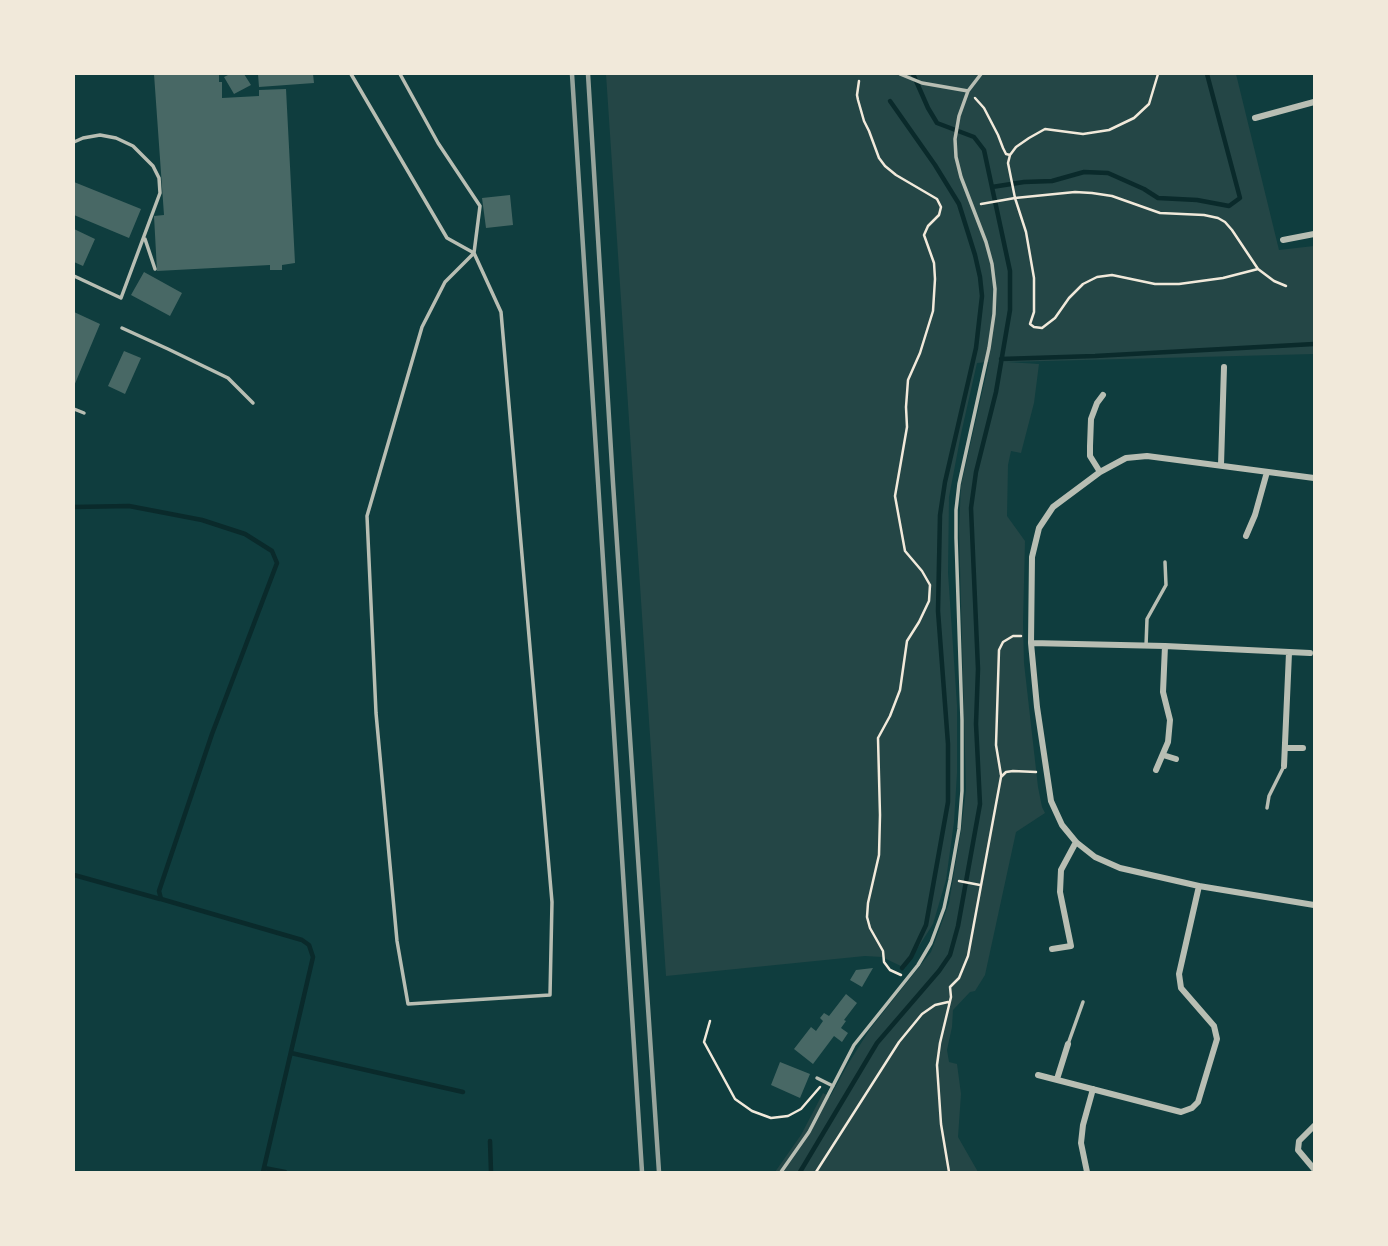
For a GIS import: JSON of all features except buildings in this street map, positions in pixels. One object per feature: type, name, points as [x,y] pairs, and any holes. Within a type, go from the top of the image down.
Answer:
[{"type":"street","points":[[1255,118],[1314,102]]},
{"type":"street","points":[[1283,240],[1314,234]]},
{"type":"street","points":[[1221,465],[1224,368]]},
{"type":"street","points":[[1100,472],[1090,456],[1091,419],[1097,402],[1103,395]]},
{"type":"street","points":[[1314,478],[1147,456],[1126,458],[1100,472],[1053,507],[1038,528],[1032,557],[1031,639],[1037,707],[1051,801],[1062,825],[1076,842],[1095,857],[1120,868],[1199,886],[1314,905]]},
{"type":"street","points":[[1246,536],[1267,472]]},
{"type":"street","points":[[1031,639],[1310,653]]},
{"type":"street","points":[[1156,770],[1168,742],[1171,720],[1163,692],[1165,646]]},
{"type":"street","points":[[1284,766],[1289,653]]},
{"type":"street","points":[[1285,748],[1303,748]]},
{"type":"street","points":[[1163,755],[1176,759]]},
{"type":"street","points":[[1052,949],[1070,946],[1060,881],[1061,870],[1076,842]]},
{"type":"street","points":[[1038,1074],[1181,1112],[1192,1108],[1198,1102],[1217,1039],[1213,1026],[1181,988],[1179,974],[1199,886]]},
{"type":"street","points":[[1057,1079],[1068,1044]]},
{"type":"street","points":[[1087,1172],[1081,1143],[1093,1089]]},
{"type":"street","points":[[1314,1126],[1299,1141],[1298,1150],[1314,1169]]},
{"type":"lane","points":[[351,74],[447,238],[474,253]]},
{"type":"lane","points":[[400,74],[438,143],[480,206],[474,253],[501,312],[552,902],[550,995],[408,1004],[397,941],[377,726],[367,516],[422,327],[445,282],[474,253]]},
{"type":"lane","points":[[780,1172],[809,1132],[854,1045],[918,965],[931,943],[944,908],[950,880],[959,829],[962,790],[956,510],[994,314],[995,289],[986,242],[961,177],[955,139],[959,116],[968,91],[981,74]]},
{"type":"lane","points":[[902,75],[922,83],[968,91]]},
{"type":"lane","points":[[74,142],[100,135],[116,138],[133,146],[153,166],[159,178],[159,193],[121,298],[74,276]]},
{"type":"lane","points":[[144,237],[155,268]]},
{"type":"lane","points":[[122,328],[228,378],[253,403]]},
{"type":"lane","points":[[74,409],[84,414]]},
{"type":"lane","points":[[1146,646],[1147,619],[1166,585],[1166,562]]},
{"type":"lane","points":[[1267,808],[1269,796],[1284,766]]},
{"type":"lane","points":[[1068,1044],[1083,1002]]},
{"type":"lane","points":[[817,1078],[833,1086]]},
{"type":"path","points":[[1158,74],[1149,104],[1134,118],[1109,130],[1083,134],[1045,129],[1022,142],[1010,155],[1008,163],[1026,232],[1034,278],[1034,312],[1030,324],[1042,328],[1055,318],[1083,285],[1097,277],[1112,275],[1155,284],[1179,284],[1223,278],[1258,269]]},
{"type":"path","points":[[859,82],[858,100],[879,158],[896,175],[937,199],[942,207],[924,235],[934,263],[933,311],[908,380],[907,427],[895,496],[905,551],[930,585],[929,601],[907,641],[901,690],[878,738],[878,855],[867,917],[870,928],[884,951],[884,962],[890,970],[907,979]]},
{"type":"path","points":[[968,91],[984,107],[1006,154],[1010,155]]},
{"type":"path","points":[[987,203],[1075,192],[1092,193],[1112,196],[1160,213],[1218,218],[1232,230],[1258,269],[1286,286]]},
{"type":"path","points":[[949,1172],[941,1124],[937,1065],[951,997],[950,987],[959,978],[968,956],[1001,777],[996,745],[999,650],[1003,642],[1013,636],[1031,639]]},
{"type":"path","points":[[1001,777],[1006,772],[1013,771],[1046,773]]},
{"type":"path","points":[[958,881],[980,885]]},
{"type":"path","points":[[816,1172],[899,1042],[922,1013],[935,1005],[950,1001]]},
{"type":"path","points":[[710,1021],[704,1042],[735,1099],[752,1111],[771,1118],[788,1116],[801,1109],[824,1081]]},
{"type":"shaded area","points":[[606,74],[1236,74],[1279,250],[1314,246],[1314,354],[1007,362],[1039,364],[1034,403],[1021,453],[1011,451],[1008,465],[1007,516],[1025,541],[1024,663],[1038,787],[1045,813],[1016,832],[985,975],[975,991],[970,992],[953,1010],[947,1050],[949,1062],[957,1064],[961,1094],[958,1137],[978,1172],[775,1172],[801,1135],[823,1093],[830,1097],[870,1029],[931,952],[949,903],[966,789],[959,529],[961,486],[989,362],[977,363],[949,497],[948,573],[957,705],[957,773],[946,880],[933,924],[905,968],[882,957],[865,956],[666,976]]},
{"type":"waterway","points":[[800,1172],[877,1043],[950,955],[958,926],[980,804],[976,724],[978,669],[971,508],[976,472],[996,392],[1010,310],[1010,271],[984,150],[974,137],[937,123],[913,74]]},
{"type":"waterway","points":[[992,187],[1052,181],[1084,172],[1108,173],[1158,198],[1197,200],[1229,206],[1240,198],[1207,74]]},
{"type":"waterway","points":[[890,101],[959,204],[975,255],[982,296],[976,348],[940,515],[938,611],[948,744],[948,802],[926,925],[911,957],[902,968]]},
{"type":"waterway","points":[[1001,359],[1314,344]]},
{"type":"waterway","points":[[74,507],[129,506],[202,520],[245,534],[272,551],[277,563],[212,734],[159,891],[161,899],[302,940],[309,945],[313,957],[263,1172]]},
{"type":"waterway","points":[[74,875],[160,899]]},
{"type":"waterway","points":[[291,1053],[463,1092]]},
{"type":"waterway","points":[[490,1141],[491,1172]]},
{"type":"waterway","points":[[264,1168],[285,1172]]},
{"type":"railway","points":[[572,74],[642,1172]]},
{"type":"railway","points":[[588,74],[659,1172]]}]
